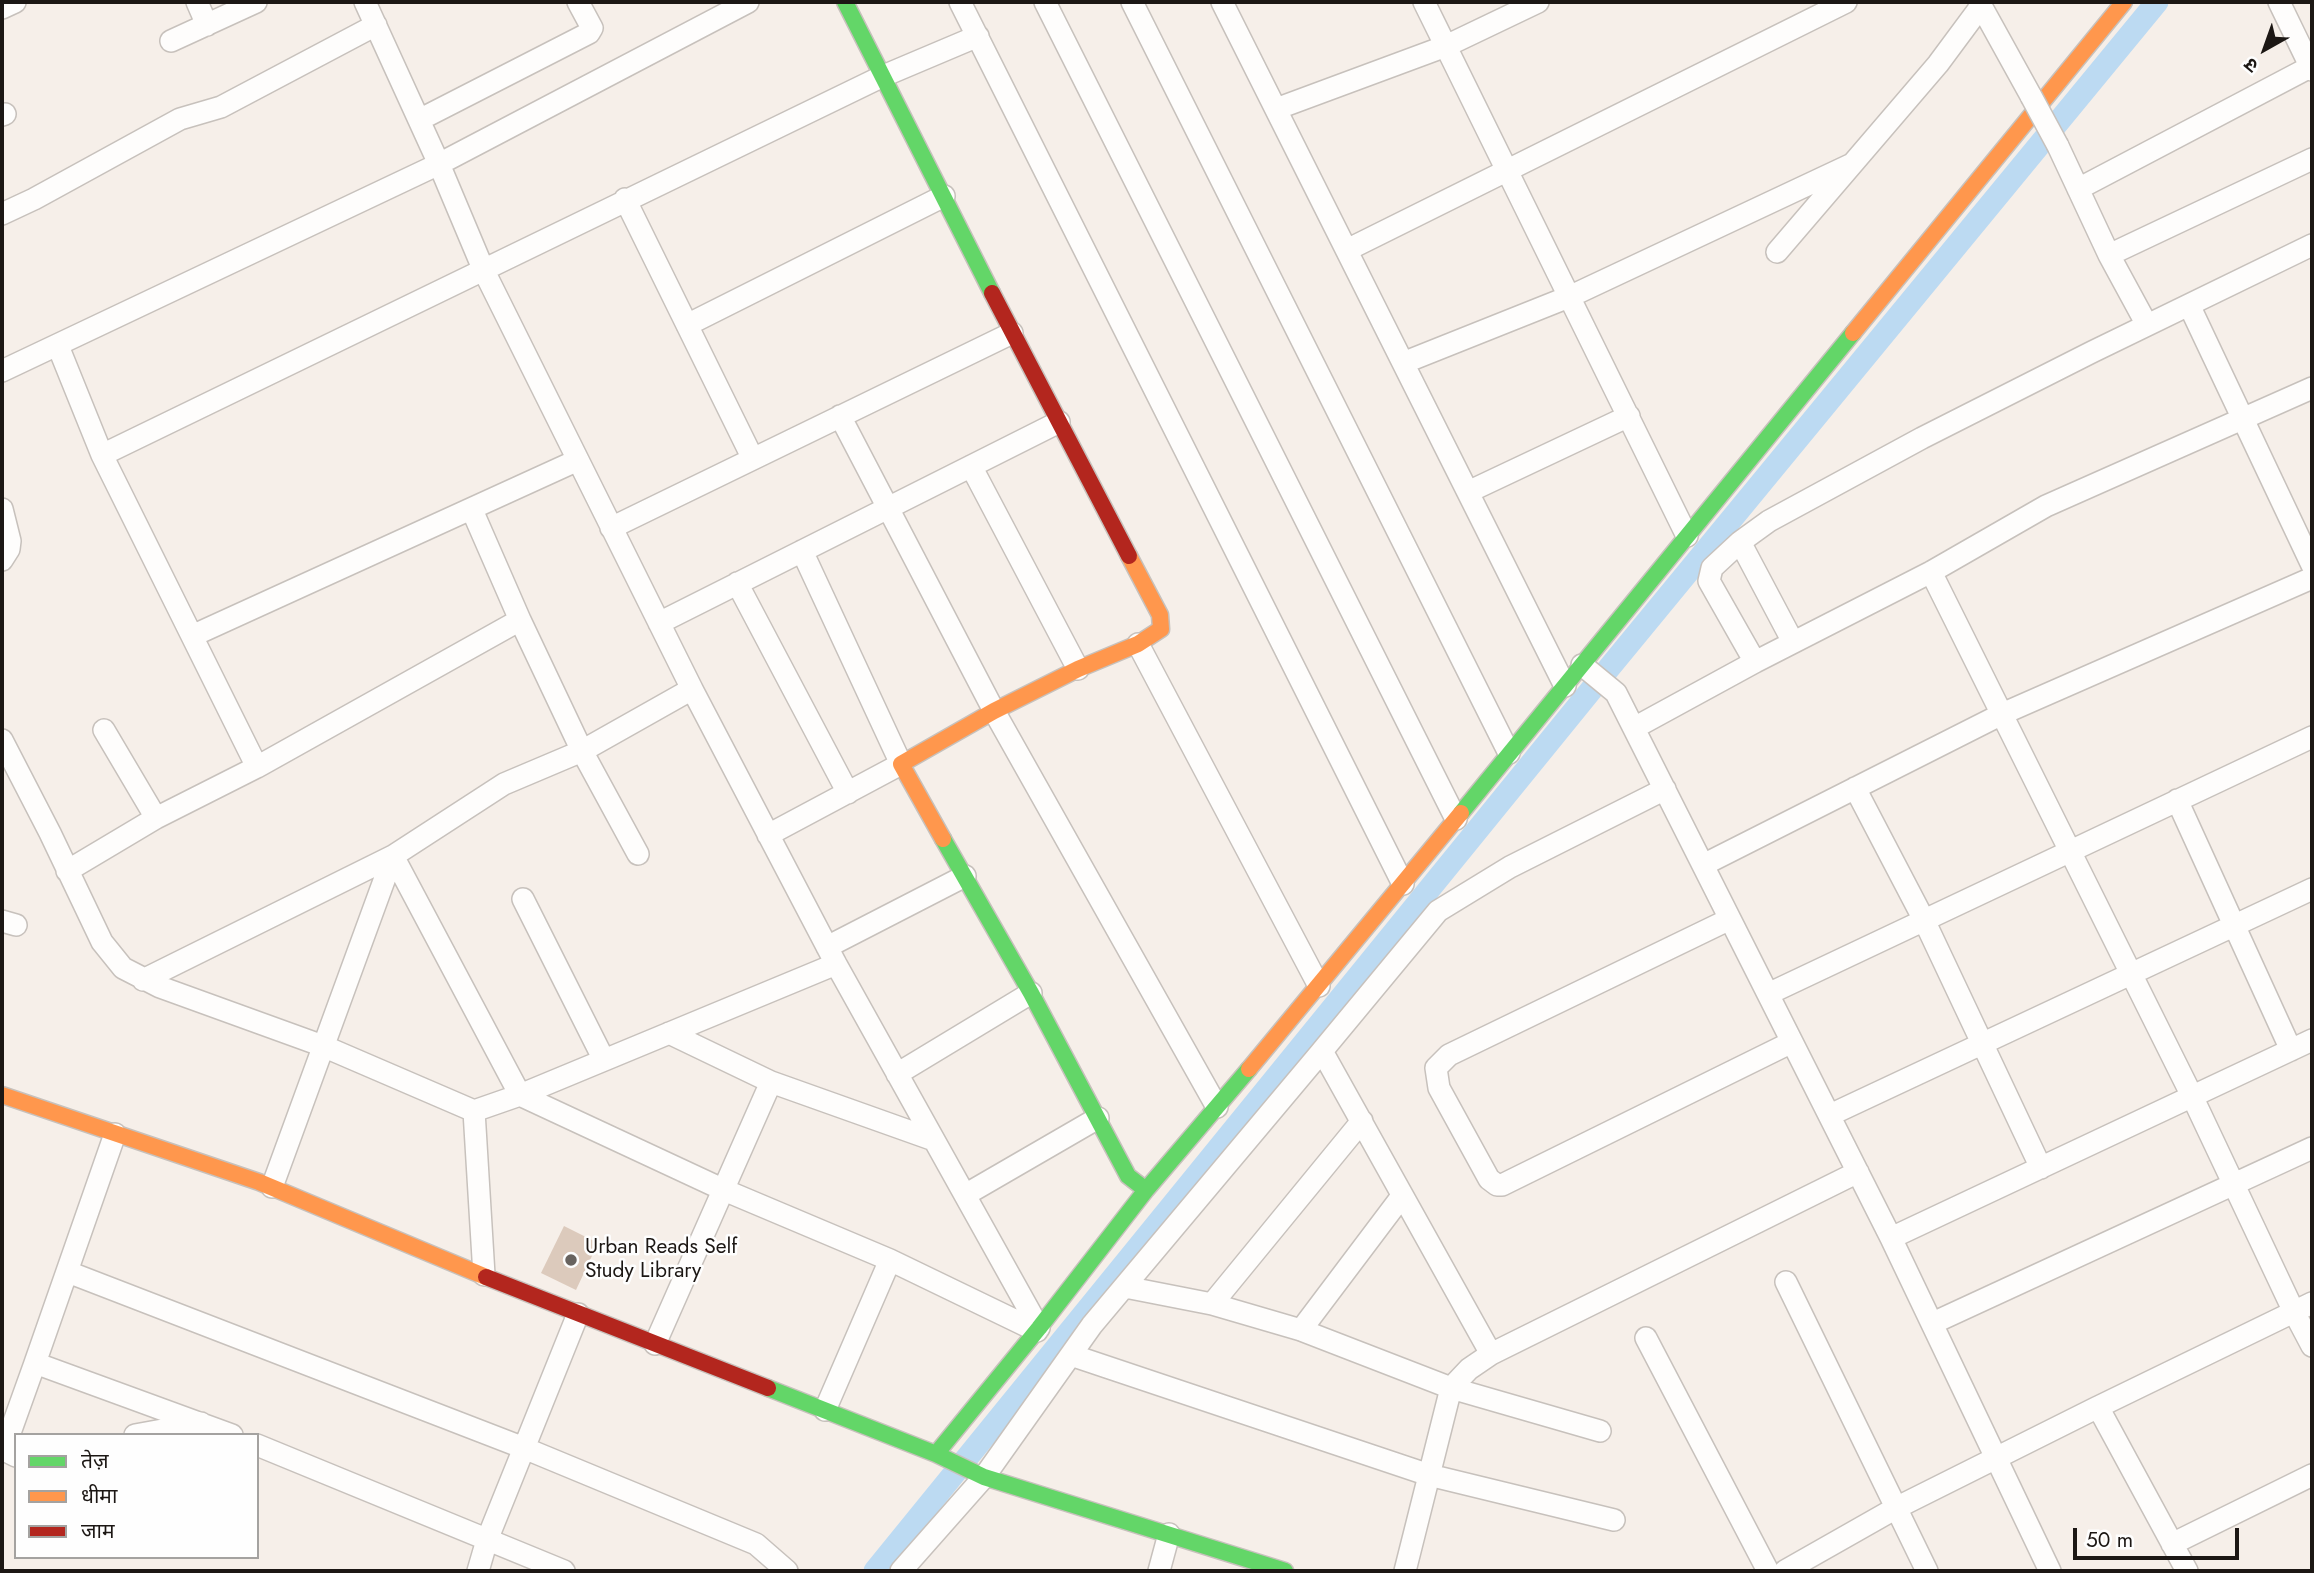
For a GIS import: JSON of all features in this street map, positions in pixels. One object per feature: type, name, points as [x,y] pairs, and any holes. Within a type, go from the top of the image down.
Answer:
[{"type":"street","points":[[2,8],[15,2]]},
{"type":"street","points":[[197,2],[207,25]]},
{"type":"street","points":[[171,41],[256,2]]},
{"type":"street","points":[[365,2],[439,163],[484,271],[692,689],[832,955],[1038,1329]]},
{"type":"street","points":[[419,120],[589,33],[592,28],[578,2]]},
{"type":"street","points":[[2,371],[439,163],[748,2]]},
{"type":"street","points":[[768,835],[901,765],[994,711],[1078,669],[1138,645],[1161,629],[1160,615],[1012,333],[845,2]]},
{"type":"street","points":[[960,2],[1403,884]]},
{"type":"street","points":[[1045,2],[1456,819]]},
{"type":"street","points":[[1132,2],[1508,753]]},
{"type":"street","points":[[1222,2],[1565,686]]},
{"type":"street","points":[[1424,2],[1687,536]]},
{"type":"street","points":[[1276,109],[1446,46],[1538,2]]},
{"type":"street","points":[[1347,250],[1846,2]]},
{"type":"street","points":[[938,1455],[1146,1190],[1320,986],[1508,753],[1565,686],[1588,669],[1687,536],[2124,2]]},
{"type":"street","points":[[2078,189],[2311,68],[2279,2]]},
{"type":"street","points":[[1777,252],[1938,64],[1980,4],[2058,146],[2109,255],[2147,325]]},
{"type":"street","points":[[2,214],[180,119],[221,107],[376,24]]},
{"type":"street","points":[[102,455],[484,271],[625,199],[881,77],[978,36]]},
{"type":"street","points":[[2109,255],[2312,159]]},
{"type":"street","points":[[1403,363],[1571,296],[1852,164]]},
{"type":"street","points":[[687,325],[944,196]]},
{"type":"street","points":[[625,199],[752,459]]},
{"type":"street","points":[[1755,662],[1709,581],[1712,568],[1740,542],[1769,521],[1910,445],[2312,245]]},
{"type":"street","points":[[2189,305],[2312,565]]},
{"type":"street","points":[[611,527],[1012,333]]},
{"type":"street","points":[[58,346],[102,455],[257,767]]},
{"type":"street","points":[[1634,728],[1793,642],[1931,572],[2046,506],[2312,388]]},
{"type":"street","points":[[840,416],[994,711],[1217,1107]]},
{"type":"street","points":[[1468,492],[1629,416]]},
{"type":"street","points":[[659,622],[1059,422]]},
{"type":"street","points":[[192,636],[578,460]]},
{"type":"street","points":[[971,466],[1078,669]]},
{"type":"street","points":[[2,509],[10,541],[9,549],[2,560]]},
{"type":"street","points":[[472,510],[582,751],[638,854]]},
{"type":"street","points":[[1740,542],[1793,642]]},
{"type":"street","points":[[802,551],[901,765],[1031,993],[1128,1176],[1146,1190]]},
{"type":"street","points":[[1931,572],[2233,1183],[2303,1308],[2312,1346]]},
{"type":"street","points":[[1703,865],[2002,714],[2312,578]]},
{"type":"street","points":[[737,583],[848,793]]},
{"type":"street","points":[[68,871],[156,818],[257,767],[520,620]]},
{"type":"street","points":[[1138,645],[1320,986]]},
{"type":"street","points":[[1588,669],[1616,693],[1634,728],[1933,1323],[2050,1571]]},
{"type":"street","points":[[143,980],[393,856],[504,784],[582,751],[692,689]]},
{"type":"street","points":[[104,730],[156,818]]},
{"type":"street","points":[[1768,994],[2312,737]]},
{"type":"street","points":[[2,740],[102,942],[111,956],[124,968],[143,980],[323,1046],[474,1111],[520,1095],[669,1033],[832,955],[965,876]]},
{"type":"street","points":[[1856,788],[1924,920],[2041,1168]]},
{"type":"street","points":[[901,1571],[980,1475],[1125,1287],[1437,911],[1510,867],[1665,789]]},
{"type":"street","points":[[2177,800],[2291,1050]]},
{"type":"street","points":[[272,1187],[393,856]]},
{"type":"street","points":[[393,856],[520,1095],[724,1190],[890,1260],[1038,1329]]},
{"type":"street","points":[[1830,1115],[2312,889]]},
{"type":"street","points":[[523,898],[604,1060]]},
{"type":"street","points":[[1730,919],[1449,1055],[1436,1068],[1440,1088],[1489,1179],[1502,1185],[1793,1042]]},
{"type":"street","points":[[897,1074],[1031,993]]},
{"type":"street","points":[[669,1033],[771,1082],[934,1140]]},
{"type":"street","points":[[1891,1238],[2312,1040]]},
{"type":"street","points":[[1322,1051],[1490,1353]]},
{"type":"street","points":[[655,1344],[771,1082]]},
{"type":"street","points":[[2,1095],[272,1187],[578,1314],[938,1455],[980,1475],[1285,1571]]},
{"type":"street","points":[[474,1111],[484,1275]]},
{"type":"street","points":[[965,1195],[1098,1118]]},
{"type":"street","points":[[1212,1304],[1362,1121]]},
{"type":"street","points":[[14,1455],[8,1452],[6,1444],[115,1133]]},
{"type":"street","points":[[1933,1323],[2312,1148]]},
{"type":"street","points":[[1405,1571],[1451,1388],[1469,1369],[1490,1353],[1858,1172]]},
{"type":"street","points":[[1301,1330],[1402,1196]]},
{"type":"street","points":[[825,1410],[890,1260]]},
{"type":"street","points":[[68,1272],[524,1448],[756,1544],[787,1571]]},
{"type":"street","points":[[1786,1282],[1927,1571]]},
{"type":"street","points":[[1125,1287],[1212,1304],[1301,1330],[1451,1388],[1600,1431]]},
{"type":"street","points":[[1785,1571],[1896,1508],[2098,1406],[2303,1308]]},
{"type":"street","points":[[478,1571],[487,1540],[578,1314]]},
{"type":"street","points":[[1646,1338],[1768,1571]]},
{"type":"street","points":[[1071,1355],[1429,1475],[1614,1521]]},
{"type":"street","points":[[35,1363],[228,1433]]},
{"type":"street","points":[[2098,1406],[2187,1571]]},
{"type":"street","points":[[145,1433],[203,1422]]},
{"type":"street","points":[[259,1446],[564,1571]]},
{"type":"street","points":[[2172,1544],[2312,1475]]},
{"type":"street","points":[[1159,1571],[1169,1534]]},
{"type":"building","points":[[564,1226],[598,1243],[576,1290],[541,1273]]},
{"type":"waterway","points":[[875,1571],[1609,668],[2157,2]]},
{"type":"traffic: fast","points":[[845,2],[992,293]]},
{"type":"traffic: fast","points":[[1461,813],[1853,333]]},
{"type":"traffic: fast","points":[[943,839],[1031,993],[1128,1176],[1146,1190]]},
{"type":"traffic: fast","points":[[936,1454],[1039,1328],[1146,1190],[1249,1069]]},
{"type":"traffic: fast","points":[[768,1388],[936,1454],[984,1477],[1285,1571]]},
{"type":"traffic: slow","points":[[1853,333],[2124,2]]},
{"type":"traffic: slow","points":[[943,839],[901,764],[994,711],[1078,669],[1138,644],[1161,629],[1160,615],[1129,556]]},
{"type":"traffic: slow","points":[[1249,1069],[1461,813]]},
{"type":"traffic: slow","points":[[2,1095],[259,1182],[486,1277]]},
{"type":"traffic: jam","points":[[992,293],[1129,556]]},
{"type":"traffic: jam","points":[[486,1277],[768,1388]]},
{"type":"place","name":"Urban Reads Self Study Library","points":[[571,1260]]}]
